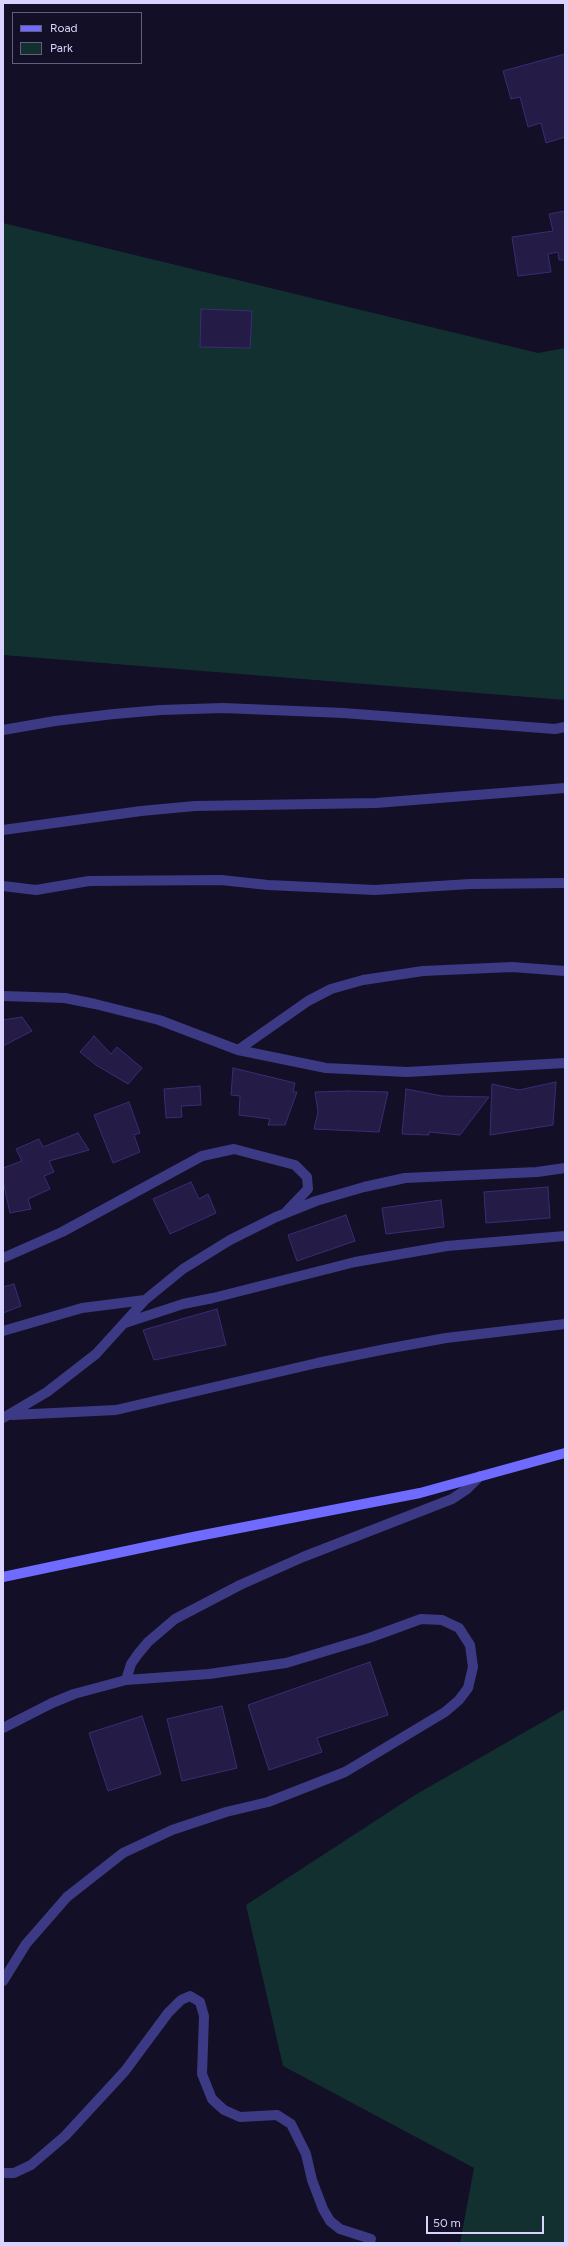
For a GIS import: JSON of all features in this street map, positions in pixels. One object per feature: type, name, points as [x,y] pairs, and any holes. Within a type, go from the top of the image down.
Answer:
[{"type":"main road","points":[[3,1577],[193,1537],[420,1493],[565,1453]]},
{"type":"street","points":[[3,730],[55,721],[114,714],[161,710],[223,708],[342,713],[555,729],[565,727]]},
{"type":"street","points":[[3,830],[141,811],[195,806],[376,803],[565,788]]},
{"type":"street","points":[[3,886],[36,890],[89,881],[221,880],[268,886],[375,890],[470,884],[565,883]]},
{"type":"street","points":[[238,1050],[308,1001],[331,989],[363,980],[423,971],[512,966],[565,971]]},
{"type":"street","points":[[3,996],[65,998],[94,1004],[159,1020],[238,1050],[326,1068],[407,1072],[565,1063]]},
{"type":"street","points":[[3,1258],[62,1232],[202,1156],[234,1149],[295,1165],[307,1177],[308,1188],[282,1215]]},
{"type":"street","points":[[7,1417],[47,1392],[96,1354],[145,1300],[183,1269],[230,1240],[282,1215],[316,1201],[364,1187],[405,1178],[537,1172],[565,1168]]},
{"type":"street","points":[[124,1324],[183,1304],[213,1298],[355,1262],[447,1246],[565,1236]]},
{"type":"street","points":[[3,1331],[82,1308],[145,1300]]},
{"type":"street","points":[[7,1417],[116,1410],[302,1366],[386,1349],[446,1338],[565,1324]]},
{"type":"street","points":[[126,1680],[131,1664],[138,1654],[152,1638],[175,1619],[240,1585],[303,1557],[452,1499],[467,1489],[480,1476]]},
{"type":"street","points":[[3,1728],[52,1703],[74,1694],[126,1680],[209,1674],[286,1663],[369,1638],[421,1619],[431,1618],[442,1620],[460,1628],[470,1645],[473,1667],[468,1688],[459,1700],[445,1712],[345,1772],[268,1802],[226,1812],[179,1827],[139,1844],[123,1853],[67,1897],[26,1944],[3,1981]]},
{"type":"street","points":[[3,2173],[14,2173],[31,2165],[65,2136],[125,2071],[168,2013],[181,2000],[190,1996],[200,2002],[204,2016],[202,2074],[212,2099],[224,2110],[240,2117],[277,2115],[291,2124],[306,2154],[312,2180],[323,2209],[330,2221],[340,2229],[370,2239]]},
{"type":"green space","points":[[3,223],[538,353],[565,348],[565,700],[3,655]]},
{"type":"green space","points":[[565,1709],[565,2243],[460,2243],[474,2168],[283,2066],[246,1905],[415,1795]]},
{"type":"building","points":[[565,54],[565,137],[546,143],[541,123],[528,127],[520,97],[511,99],[503,71]]},
{"type":"building","points":[[565,211],[565,260],[559,260],[558,252],[548,254],[551,272],[518,276],[512,237],[553,231],[549,214]]},
{"type":"building","points":[[201,309],[252,311],[250,348],[200,347]]},
{"type":"building","points":[[22,1017],[32,1031],[3,1046],[3,1020]]},
{"type":"building","points":[[94,1036],[111,1054],[117,1047],[142,1068],[128,1084],[96,1065],[80,1052]]},
{"type":"building","points":[[233,1068],[295,1083],[293,1092],[297,1092],[285,1125],[268,1125],[270,1119],[239,1115],[240,1096],[231,1095]]},
{"type":"building","points":[[556,1082],[553,1125],[490,1135],[492,1084],[519,1090]]},
{"type":"building","points":[[200,1086],[201,1105],[181,1106],[182,1117],[166,1118],[164,1089]]},
{"type":"building","points":[[406,1089],[442,1096],[489,1097],[460,1135],[429,1132],[429,1135],[402,1134]]},
{"type":"building","points":[[315,1092],[388,1092],[379,1132],[314,1129],[318,1112]]},
{"type":"building","points":[[129,1102],[140,1133],[134,1135],[140,1152],[113,1163],[94,1115]]},
{"type":"building","points":[[78,1133],[89,1150],[49,1161],[54,1172],[44,1176],[50,1189],[28,1199],[31,1209],[10,1213],[3,1181],[3,1168],[22,1161],[16,1149],[39,1139],[43,1147]]},
{"type":"building","points":[[191,1182],[199,1199],[208,1194],[216,1213],[170,1234],[153,1199]]},
{"type":"building","points":[[548,1187],[550,1218],[486,1223],[484,1192]]},
{"type":"building","points":[[441,1200],[444,1227],[386,1234],[382,1208]]},
{"type":"building","points":[[346,1215],[355,1241],[297,1261],[288,1235]]},
{"type":"building","points":[[14,1284],[21,1306],[3,1313],[3,1287]]},
{"type":"building","points":[[217,1309],[226,1345],[154,1360],[143,1330]]},
{"type":"building","points":[[370,1662],[388,1715],[317,1738],[322,1752],[269,1770],[248,1705]]},
{"type":"building","points":[[222,1706],[237,1768],[182,1781],[167,1719]]},
{"type":"building","points":[[142,1716],[161,1774],[108,1791],[89,1733]]}]
